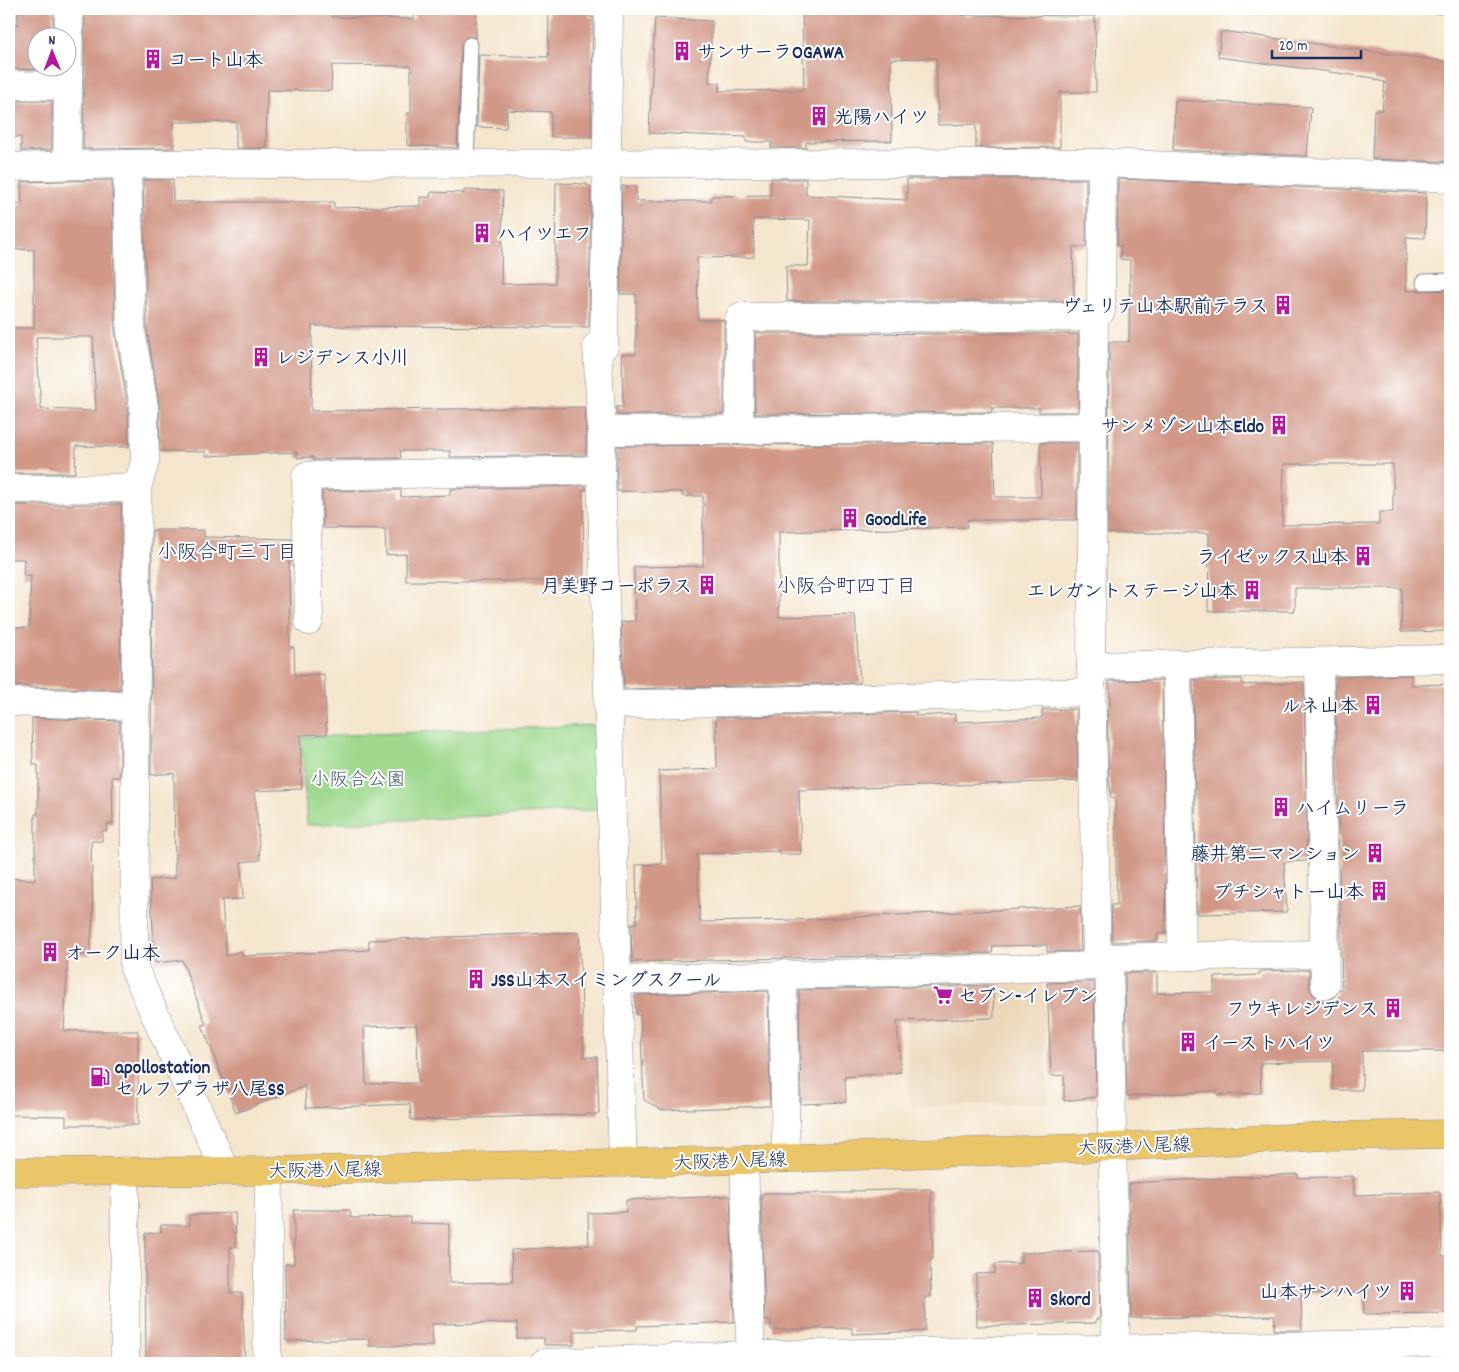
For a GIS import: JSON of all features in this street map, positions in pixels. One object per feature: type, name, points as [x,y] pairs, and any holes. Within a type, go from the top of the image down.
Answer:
[{"type":"main road","name":"大阪港八尾線","points":[[9,1172],[269,1171],[744,1160],[1111,1147],[1328,1136],[1450,1134]]},
{"type":"street","points":[[67,165],[69,9]]},
{"type":"street","points":[[609,9],[604,346],[597,346],[602,431],[601,470],[618,980],[622,1162]]},
{"type":"street","points":[[9,85],[68,86]]},
{"type":"street","points":[[739,430],[740,317],[1094,317],[1101,311],[1102,163]]},
{"type":"street","points":[[9,167],[127,164],[1102,163],[1450,178]]},
{"type":"street","points":[[127,164],[131,331],[144,406],[145,461],[137,488],[134,706],[134,968],[225,1170]]},
{"type":"street","points":[[1094,317],[1092,679],[1111,1147],[1116,1356]]},
{"type":"street","points":[[602,431],[1093,428]]},
{"type":"street","points":[[309,621],[306,476],[601,470]]},
{"type":"street","points":[[9,489],[137,488]]},
{"type":"street","points":[[608,705],[1092,679],[1177,664],[1450,658]]},
{"type":"street","points":[[1319,662],[1325,985]]},
{"type":"street","points":[[1177,664],[1182,956]]},
{"type":"street","points":[[9,702],[134,706]]},
{"type":"street","points":[[1103,958],[1324,954]]},
{"type":"street","points":[[618,980],[1097,966],[1103,958]]},
{"type":"street","points":[[783,974],[786,1158]]},
{"type":"street","points":[[744,1160],[751,1359]]},
{"type":"street","points":[[125,1171],[125,1363]]},
{"type":"street","points":[[267,1363],[269,1171]]},
{"type":"street","points":[[544,1363],[1116,1356],[1450,1343]]},
{"type":"lane","points":[[466,164],[470,45]]},
{"type":"lane","points":[[1424,282],[1450,281]]},
{"type":"shaded area","points":[[1043,972],[1048,1102],[910,1107],[905,978]]},
{"type":"green space","name":"小阪合公園","points":[[594,725],[599,810],[307,825],[301,737]]},
{"type":"building","points":[[18,9],[53,9],[53,28],[28,28],[28,69],[9,69],[9,24],[18,25]]},
{"type":"building","points":[[85,9],[333,9],[332,17],[414,19],[415,9],[476,9],[476,38],[466,37],[461,45],[457,148],[407,145],[407,113],[411,113],[411,66],[332,65],[331,91],[267,90],[266,148],[236,148],[236,122],[174,122],[174,148],[83,149]]},
{"type":"building","points":[[549,9],[590,9],[589,17],[593,17],[591,137],[551,137],[551,112],[507,110],[506,128],[477,127],[479,55],[548,57]]},
{"type":"building","points":[[802,9],[962,9],[962,15],[1095,16],[1096,92],[1060,92],[1060,147],[976,148],[976,124],[938,125],[936,58],[891,59],[892,141],[806,142],[806,148],[771,148],[771,142],[746,142],[746,137],[649,133],[655,18],[712,21],[709,82],[720,83],[719,91],[804,90]]},
{"type":"building","points":[[1221,31],[1450,62],[1450,162],[1372,159],[1374,110],[1382,110],[1385,82],[1375,80],[1375,78],[1218,57]]},
{"type":"building","points":[[1175,100],[1311,107],[1307,156],[1173,150]]},
{"type":"building","points":[[9,101],[52,101],[52,150],[21,151],[21,137],[9,137]]},
{"type":"building","points":[[771,179],[806,179],[806,195],[907,200],[907,179],[1086,179],[1086,247],[1073,247],[1074,301],[787,301],[786,266],[808,266],[810,220],[753,219],[754,257],[697,258],[698,320],[724,320],[724,414],[617,415],[616,407],[623,407],[622,354],[636,354],[636,294],[620,294],[622,186],[636,186],[636,201],[711,201],[711,196],[771,195]]},
{"type":"building","points":[[1118,179],[1426,193],[1425,238],[1406,237],[1406,291],[1450,290],[1450,631],[1401,632],[1402,588],[1295,588],[1295,611],[1208,611],[1209,533],[1108,533],[1109,342],[1129,342],[1130,260],[1120,259],[1121,246],[1117,246]],"holes":[[[1284,464],[1393,464],[1393,512],[1379,512],[1379,524],[1282,525]]]},
{"type":"building","points":[[112,180],[115,331],[128,408],[129,447],[76,446],[75,473],[11,473],[9,328],[34,328],[34,250],[9,249],[9,204],[22,204],[21,182]],"holes":[[[36,337],[93,337],[96,411],[41,409]]]},
{"type":"building","points":[[143,180],[173,180],[173,202],[334,202],[334,208],[420,206],[420,197],[430,197],[431,192],[464,193],[464,190],[503,191],[501,284],[555,283],[556,183],[587,184],[587,186],[591,186],[589,327],[312,326],[311,411],[585,407],[586,455],[450,457],[450,451],[400,451],[401,458],[313,460],[313,457],[297,458],[297,452],[206,456],[206,452],[160,451],[159,404],[147,329]]},
{"type":"building","points":[[755,333],[1078,334],[1078,412],[1039,412],[1039,408],[992,408],[992,412],[755,414]]},
{"type":"building","points":[[993,443],[995,497],[1041,497],[1040,443],[1077,443],[1077,520],[967,520],[967,527],[779,532],[779,617],[855,615],[860,683],[624,689],[621,622],[635,621],[634,567],[703,566],[703,496],[682,496],[682,492],[617,491],[617,446]]},
{"type":"building","points":[[586,486],[586,490],[583,490],[584,581],[406,581],[406,554],[386,555],[385,529],[323,528],[322,491],[401,490],[401,497],[450,495],[450,489]]},
{"type":"building","points":[[121,504],[120,690],[9,686],[9,627],[29,628],[31,576],[23,576],[24,559],[9,559],[9,505]]},
{"type":"building","points":[[152,530],[204,530],[204,537],[292,539],[292,561],[289,561],[290,647],[294,647],[295,676],[324,674],[327,734],[300,735],[302,789],[255,791],[260,860],[241,862],[243,899],[222,900],[226,956],[241,951],[243,956],[369,950],[369,940],[579,932],[584,1057],[597,1057],[599,1114],[411,1120],[410,1104],[306,1108],[305,1086],[236,1113],[202,1025],[206,1024],[182,960],[155,963],[150,880],[175,878],[174,773],[151,775]],"holes":[[[417,1025],[418,1083],[366,1084],[364,1027]]]},
{"type":"building","points":[[1411,675],[1411,685],[1450,684],[1450,1051],[1362,1051],[1362,1090],[1333,1090],[1333,1061],[1260,1063],[1261,1093],[1217,1095],[1217,1091],[1127,1096],[1125,973],[1157,973],[1157,993],[1214,992],[1214,977],[1260,975],[1260,971],[1309,970],[1309,986],[1317,998],[1326,1001],[1333,998],[1340,989],[1342,991],[1335,677]]},
{"type":"building","points":[[1242,679],[1243,685],[1304,682],[1307,861],[1284,862],[1287,912],[1197,914],[1193,680]]},
{"type":"building","points":[[1162,680],[1166,934],[1157,934],[1157,941],[1112,942],[1111,905],[1117,905],[1115,798],[1111,798],[1109,780],[1107,708],[1110,708],[1109,681]]},
{"type":"building","points":[[1076,709],[1078,781],[799,790],[801,854],[779,854],[779,851],[697,854],[700,922],[795,920],[1080,906],[1081,951],[1047,952],[1047,945],[993,946],[992,953],[632,962],[631,924],[637,923],[636,865],[662,864],[659,771],[717,769],[716,718],[916,712],[916,716],[955,714],[955,722],[1042,718],[1042,710]]},
{"type":"building","points":[[32,718],[120,721],[120,777],[112,777],[113,824],[107,824],[107,831],[102,831],[102,841],[91,841],[93,915],[90,955],[68,954],[64,1031],[138,1031],[138,1125],[66,1125],[66,1116],[9,1115],[9,878],[35,880],[35,814],[38,814],[38,765],[33,765]]},
{"type":"building","points":[[1094,982],[1096,1097],[1064,1101],[1064,1075],[1051,1076],[1047,983]]},
{"type":"building","points":[[993,985],[994,1018],[897,1021],[901,1072],[845,1077],[846,1102],[801,1104],[799,990]]},
{"type":"building","points":[[768,991],[770,1106],[662,1110],[644,1100],[640,1015],[636,1015],[635,995]]},
{"type":"building","points":[[1298,1174],[1298,1178],[1353,1176],[1354,1195],[1440,1192],[1442,1256],[1450,1256],[1450,1313],[1364,1314],[1364,1292],[1301,1294],[1302,1330],[1274,1330],[1275,1316],[1131,1318],[1129,1183]]},
{"type":"building","points":[[931,1189],[933,1259],[930,1259],[931,1297],[925,1297],[925,1331],[852,1334],[852,1328],[771,1330],[771,1320],[765,1321],[761,1195],[764,1193],[851,1193],[851,1191]]},
{"type":"building","points":[[730,1196],[734,1322],[637,1326],[637,1330],[574,1331],[574,1345],[544,1345],[544,1338],[517,1338],[517,1323],[432,1324],[433,1346],[369,1346],[369,1339],[286,1341],[285,1264],[294,1264],[294,1210],[350,1210],[351,1218],[410,1217],[410,1223],[449,1224],[449,1283],[513,1282],[511,1250],[589,1245],[588,1213],[626,1212],[626,1200]]},
{"type":"building","points":[[235,1213],[236,1247],[230,1247],[230,1293],[242,1293],[245,1363],[146,1363],[145,1233],[161,1232],[161,1225],[190,1225],[189,1215]]},
{"type":"building","name":"Skord","points":[[1098,1251],[1100,1319],[1096,1319],[1096,1323],[977,1326],[976,1274],[995,1273],[995,1264],[1021,1263],[1021,1253]]},
{"type":"railway","points":[[1413,9],[1450,12]]},
{"type":"place","name":"サンサーラOGAWA","points":[[682,51]]},
{"type":"place","name":"コート山本","points":[[153,59]]},
{"type":"place","name":"光陽ハイツ","points":[[819,116]]},
{"type":"place","name":"ハイツエフ","points":[[482,233]]},
{"type":"place","name":"ヴェリテ山本駅前テラス","points":[[1283,305]]},
{"type":"place","name":"レジデンス小川","points":[[261,357]]},
{"type":"place","name":"サンメゾン山本Eldo","points":[[1279,425]]},
{"type":"place","name":"GoodLife","points":[[850,518]]},
{"type":"place","name":"ライゼックス山本","points":[[1363,556]]},
{"type":"place","name":"月美野コーポラス","points":[[707,585]]},
{"type":"place","name":"エレガントステージ山本","points":[[1252,590]]},
{"type":"place","name":"ルネ山本","points":[[1373,705]]},
{"type":"place","name":"ハイムリーラ","points":[[1281,807]]},
{"type":"place","name":"藤井第二マンション","points":[[1375,853]]},
{"type":"place","name":"プチシャトー山本","points":[[1379,891]]},
{"type":"place","name":"オーク山本","points":[[50,952]]},
{"type":"place","name":"JSS山本スイミングスクール","points":[[476,979]]},
{"type":"place","name":"セブン-イレブン","points":[[943,995]]},
{"type":"place","name":"フウキレジデンス","points":[[1393,1008]]},
{"type":"place","name":"イーストハイツ","points":[[1188,1042]]},
{"type":"place","name":"apollostation セルフプラザ八尾SS","points":[[100,1077]]},
{"type":"place","name":"山本サンハイツ","points":[[1407,1291]]},
{"type":"place","name":"Skord","points":[[1035,1298]]},
{"type":"district","name":"小阪合町三丁目","points":[[227,551]]},
{"type":"district","name":"小阪合町四丁目","points":[[846,585]]}]
